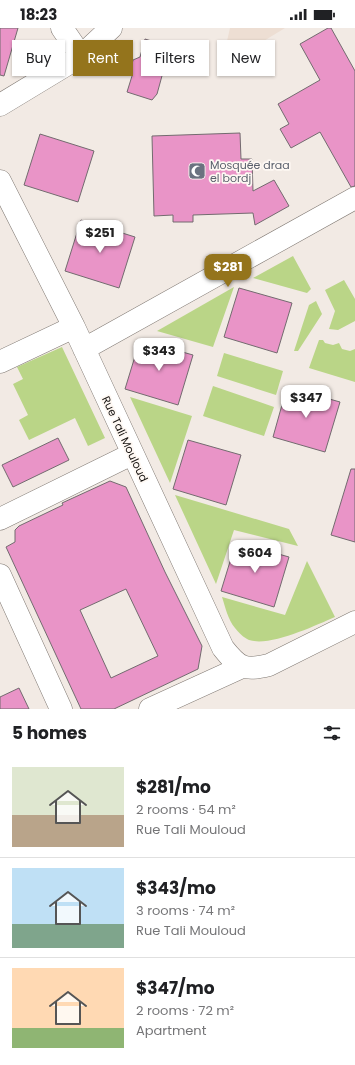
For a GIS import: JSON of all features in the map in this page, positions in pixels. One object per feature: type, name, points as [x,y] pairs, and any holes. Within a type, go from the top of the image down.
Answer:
[{"type":"street","points":[[62,28],[73,44]]},
{"type":"street","points":[[98,40],[111,28]]},
{"type":"street","points":[[0,105],[73,61]]},
{"type":"street","name":"Rue Tali Mouloud","points":[[0,182],[74,327],[223,648],[230,658],[242,667]]},
{"type":"street","points":[[84,349],[355,198]]},
{"type":"street","points":[[0,362],[74,327]]},
{"type":"street","points":[[0,519],[132,454]]},
{"type":"street","points":[[0,575],[61,709]]},
{"type":"street","points":[[150,709],[242,667],[254,669],[269,666],[355,622]]},
{"type":"shaded area","points":[[230,28],[285,28],[265,40],[227,40]]},
{"type":"green space","points":[[293,256],[311,289],[307,293],[253,278]]},
{"type":"green space","points":[[344,280],[355,299],[355,321],[338,330],[329,329],[335,311],[325,290]]},
{"type":"green space","points":[[234,287],[213,347],[157,331]]},
{"type":"green space","points":[[316,301],[322,314],[298,351],[294,351],[309,305]]},
{"type":"green space","points":[[319,340],[323,340],[325,343],[333,345],[339,343],[342,349],[350,351],[355,349],[355,382],[309,368]]},
{"type":"green space","points":[[62,347],[105,438],[88,446],[75,418],[29,440],[19,420],[28,415],[13,384],[23,379],[17,367]]},
{"type":"green space","points":[[224,353],[283,371],[276,395],[217,376]]},
{"type":"green space","points":[[213,386],[274,407],[264,436],[203,416]]},
{"type":"green space","points":[[130,397],[192,416],[170,483]]},
{"type":"green space","points":[[175,495],[289,529],[298,546],[234,530],[216,584]]},
{"type":"green space","points":[[307,561],[335,617],[292,634],[268,641],[249,640],[241,635],[230,621],[222,597],[285,615]]},
{"type":"building","points":[[0,28],[18,28],[14,40],[12,40],[12,49],[4,76],[0,75]]},
{"type":"building","points":[[328,28],[331,28],[355,71],[355,186],[351,187],[320,132],[291,148],[280,129],[289,124],[278,104],[320,80],[300,44]]},
{"type":"building","points":[[141,53],[141,76],[162,76],[157,94],[152,100],[127,92],[133,76],[133,60],[140,57]]},
{"type":"building","name":"Mosquée draa el bordj","points":[[240,133],[241,159],[252,159],[253,191],[274,180],[289,206],[255,225],[253,213],[193,215],[193,222],[173,222],[173,215],[154,216],[152,136]]},
{"type":"building","points":[[40,134],[94,151],[78,202],[24,185]]},
{"type":"building","points":[[81,220],[135,237],[119,288],[65,271]]},
{"type":"building","points":[[239,288],[292,303],[277,353],[224,337]]},
{"type":"building","points":[[140,340],[193,355],[178,405],[125,389]]},
{"type":"building","points":[[287,387],[340,402],[325,452],[273,437]]},
{"type":"building","points":[[58,438],[69,460],[13,487],[2,465]]},
{"type":"building","points":[[188,440],[241,455],[226,505],[173,489]]},
{"type":"building","points":[[351,469],[355,469],[355,542],[331,535]]},
{"type":"building","points":[[110,481],[126,487],[165,572],[202,646],[198,669],[114,709],[81,709],[6,547],[15,542],[15,530],[19,526],[63,505],[62,503]],"holes":[[[126,589],[158,656],[111,678],[80,610]]]},
{"type":"building","points":[[236,542],[289,557],[274,607],[221,591]]},
{"type":"building","points":[[19,688],[29,709],[0,709],[0,697]]},
{"type":"place","name":"Mosquée draa el bordj","points":[[197,171]]}]
